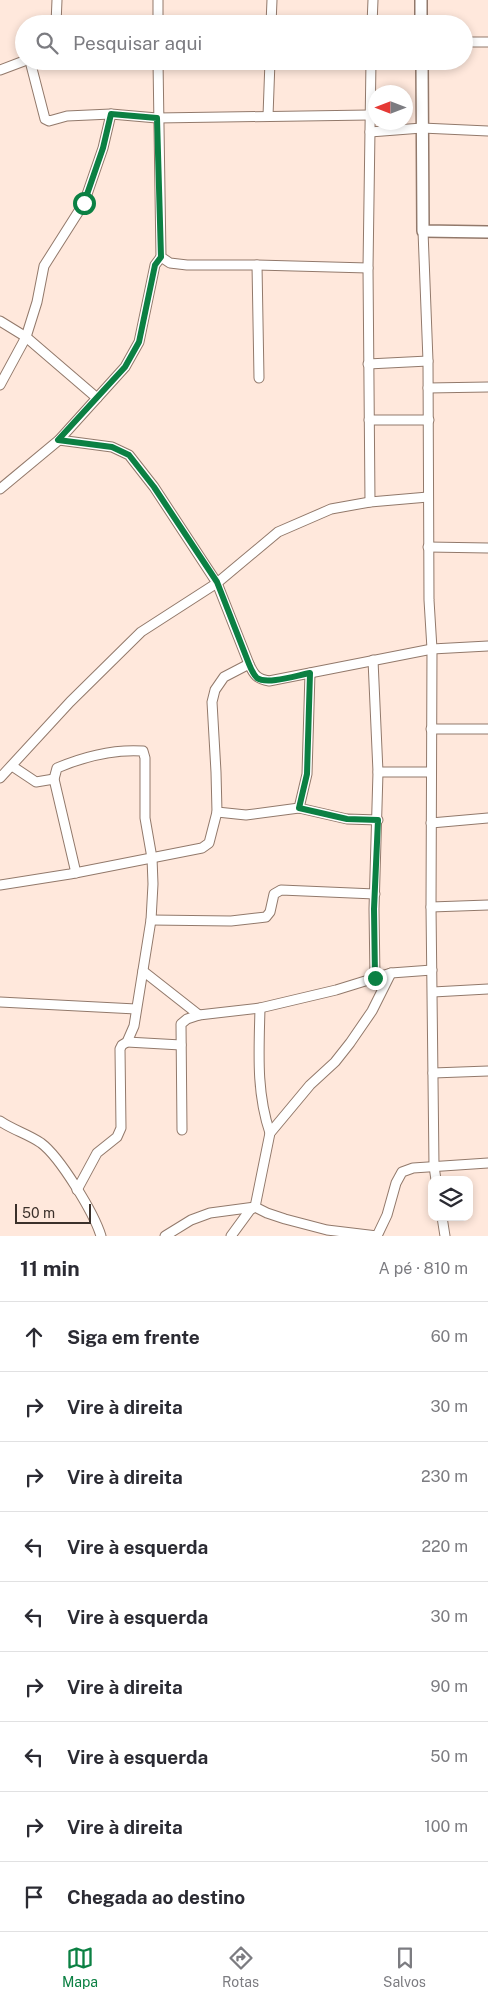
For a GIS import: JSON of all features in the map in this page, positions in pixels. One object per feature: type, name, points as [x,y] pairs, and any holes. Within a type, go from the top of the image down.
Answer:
[{"type":"street","points":[[56,15],[57,0]]},
{"type":"street","points":[[158,0],[158,15]]},
{"type":"street","points":[[271,15],[272,0]]},
{"type":"street","points":[[372,15],[373,0]]},
{"type":"street","points":[[421,0],[422,15]]},
{"type":"street","points":[[473,42],[488,42]]},
{"type":"street","points":[[0,70],[15,64]]},
{"type":"street","points":[[32,70],[45,119],[49,122],[67,116],[111,114],[157,118],[368,115]]},
{"type":"street","points":[[0,489],[58,440],[125,367],[139,342],[155,265],[161,257],[157,118],[158,70]]},
{"type":"street","points":[[268,116],[270,70]]},
{"type":"street","points":[[370,85],[371,70]]},
{"type":"street","points":[[422,70],[423,231],[429,420],[428,547],[432,649],[431,907],[435,1176]]},
{"type":"street","points":[[0,386],[26,337],[37,302],[44,266],[84,203],[103,148],[111,114]]},
{"type":"street","points":[[370,502],[368,268],[370,132],[422,128],[488,131]]},
{"type":"street","points":[[423,231],[488,232]]},
{"type":"street","points":[[161,257],[170,263],[187,265],[257,264],[368,268]]},
{"type":"street","points":[[257,264],[259,378]]},
{"type":"street","points":[[0,321],[26,337],[97,398]]},
{"type":"street","points":[[368,364],[428,361]]},
{"type":"street","points":[[428,388],[488,387]]},
{"type":"street","points":[[369,420],[429,420]]},
{"type":"street","points":[[58,440],[112,447],[129,455],[154,487],[217,582],[249,664],[253,673],[259,679],[264,680],[310,673],[432,649],[488,646]]},
{"type":"street","points":[[0,778],[70,702],[141,632],[217,582],[278,532],[332,508],[370,502],[428,497]]},
{"type":"street","points":[[428,547],[488,548]]},
{"type":"street","points":[[373,660],[378,772],[378,820],[374,894],[375,978]]},
{"type":"street","points":[[0,885],[76,873],[202,848],[209,843],[217,812],[212,702],[215,690],[224,677],[249,664]]},
{"type":"street","points":[[299,808],[307,774],[310,673]]},
{"type":"street","points":[[432,729],[488,729]]},
{"type":"street","points":[[76,873],[54,780],[57,768],[104,754],[128,750],[142,751],[145,758],[144,818],[152,858],[154,884],[151,920],[134,1026],[127,1042]]},
{"type":"street","points":[[12,766],[36,782],[54,780]]},
{"type":"street","points":[[378,772],[431,772]]},
{"type":"street","points":[[217,812],[246,814],[299,808],[347,819],[378,820]]},
{"type":"street","points":[[431,823],[488,818]]},
{"type":"street","points":[[151,920],[231,922],[266,918],[270,912],[274,894],[281,890],[374,894]]},
{"type":"street","points":[[431,907],[488,905]]},
{"type":"street","points":[[182,1130],[181,1024],[187,1019],[200,1015],[260,1008],[336,990],[391,973],[432,970]]},
{"type":"street","points":[[143,971],[200,1015]]},
{"type":"street","points":[[230,1236],[254,1207],[270,1133],[310,1085],[335,1062],[350,1043],[372,1011],[391,973]]},
{"type":"street","points":[[433,992],[488,989]]},
{"type":"street","points":[[0,1002],[136,1009]]},
{"type":"street","points":[[260,1008],[259,1084],[270,1133]]},
{"type":"street","points":[[77,1190],[97,1153],[117,1137],[122,1128],[120,1049],[122,1044],[127,1042],[181,1045]]},
{"type":"street","points":[[434,1073],[488,1071]]},
{"type":"street","points":[[0,1121],[42,1144],[54,1156],[92,1215],[101,1236]]},
{"type":"street","points":[[165,1236],[191,1220],[210,1213],[254,1207],[285,1219],[327,1230],[377,1236],[387,1215],[396,1183],[402,1172],[414,1168],[488,1163]]},
{"type":"street","points":[[443,1221],[445,1236]]},
{"type":"route","points":[[84,203],[103,148],[111,114],[157,118],[159,245],[161,257],[155,265],[139,342],[125,367],[58,440],[112,447],[129,455],[154,487],[217,582],[249,664],[253,673],[259,679],[269,681],[310,673],[307,774],[299,808],[347,819],[378,820],[374,909],[375,978]]}]
